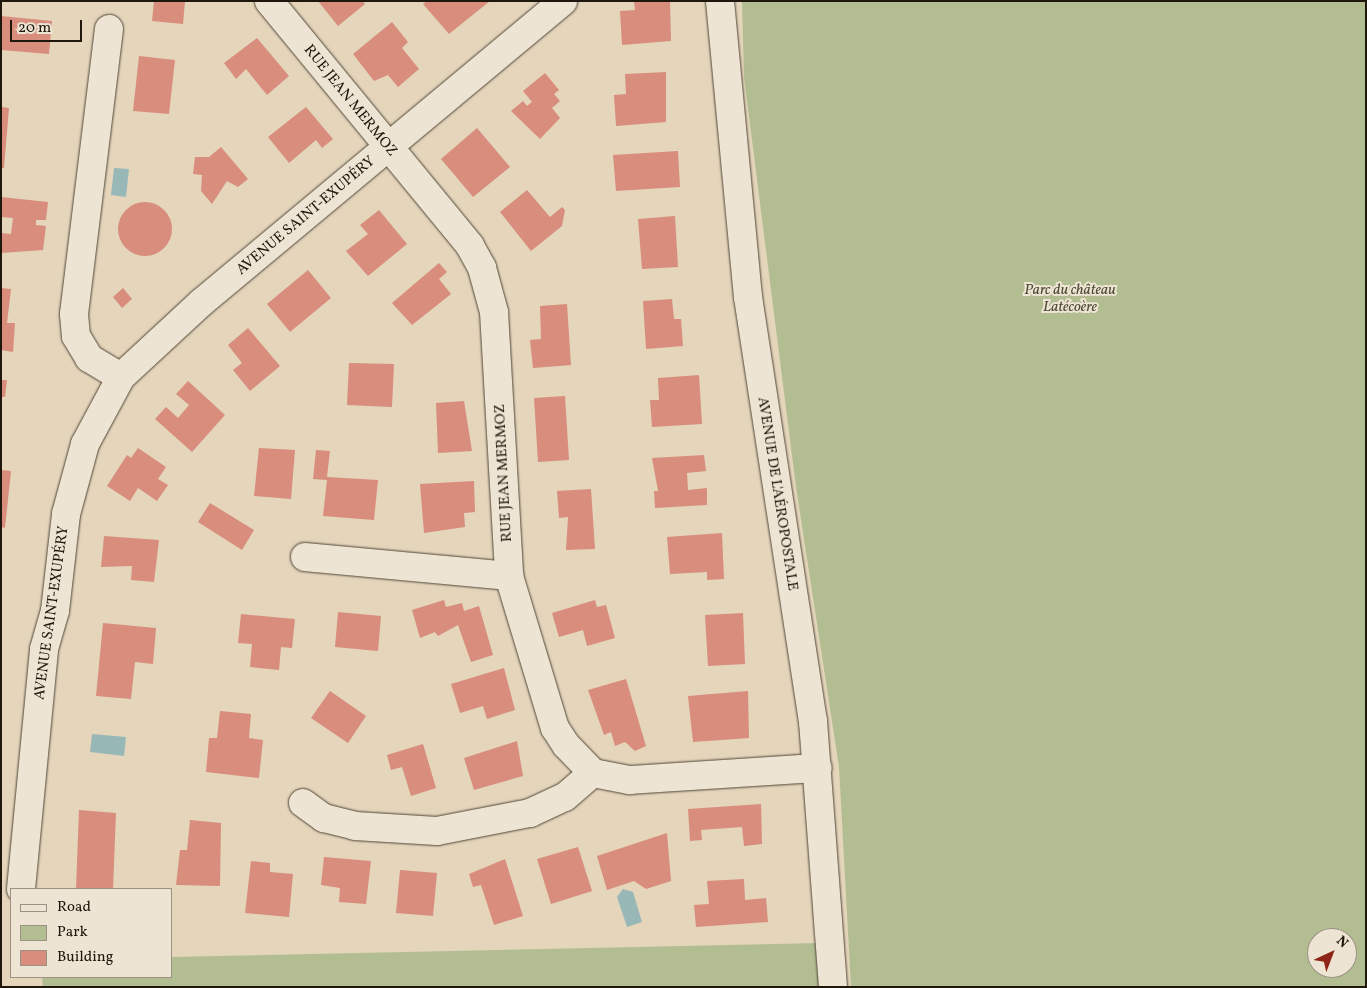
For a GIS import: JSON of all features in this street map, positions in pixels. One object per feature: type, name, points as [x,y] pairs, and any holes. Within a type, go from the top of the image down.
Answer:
[{"type":"street","name":"RUE JEAN MERMOZ","points":[[269,1],[470,246],[489,288],[509,576],[555,728],[579,763],[593,773]]},
{"type":"street","name":"AVENUE DE L'AÉROPOSTALE","points":[[720,1],[748,297],[818,768],[833,987]]},
{"type":"street","name":"AVENUE SAINT-EXUPÉRY","points":[[21,888],[44,649],[55,611],[66,514],[85,444],[121,377],[167,332],[388,148],[549,6]]},
{"type":"street","points":[[109,29],[74,314],[76,336],[89,358],[121,377]]},
{"type":"street","points":[[305,557],[509,576]]},
{"type":"street","points":[[303,803],[324,818],[355,826],[445,830],[530,813],[565,797],[593,773],[630,780],[818,768]]},
{"type":"green space","name":"Parc du château Latécoère","points":[[742,1],[1366,1],[1366,987],[851,987],[839,767],[796,487],[744,77]]},
{"type":"green space","points":[[821,943],[821,987],[43,987],[42,978],[172,978],[172,957]]},
{"type":"water","points":[[114,168],[129,169],[126,197],[111,195]]},
{"type":"water","points":[[92,734],[126,737],[124,756],[90,752]]},
{"type":"water","points":[[623,889],[633,892],[642,922],[627,927],[617,897]]},
{"type":"building","points":[[154,1],[185,1],[183,24],[152,21]]},
{"type":"building","points":[[318,1],[363,1],[365,4],[338,26]]},
{"type":"building","points":[[427,1],[490,1],[449,34],[423,4]]},
{"type":"building","points":[[634,1],[670,1],[671,41],[622,45],[620,11],[635,10]]},
{"type":"building","points":[[1,16],[52,21],[49,54],[1,50]]},
{"type":"building","points":[[392,22],[408,42],[402,48],[419,69],[398,87],[388,75],[374,81],[353,54]]},
{"type":"building","points":[[257,38],[289,76],[267,95],[246,69],[236,79],[224,63]]},
{"type":"building","points":[[139,56],[175,60],[169,114],[133,111]]},
{"type":"building","points":[[666,72],[666,122],[616,126],[614,95],[626,94],[625,74]]},
{"type":"building","points":[[545,73],[559,90],[554,94],[560,101],[552,108],[560,118],[540,139],[511,111],[523,101],[527,106],[532,102],[523,91]]},
{"type":"building","points":[[1,107],[9,108],[4,168],[1,168]]},
{"type":"building","points":[[306,107],[333,139],[322,148],[316,140],[289,163],[268,137]]},
{"type":"building","points":[[477,128],[510,167],[473,197],[441,159]]},
{"type":"building","points":[[221,147],[248,179],[238,187],[227,181],[212,204],[201,191],[202,175],[193,174],[195,157],[209,157]]},
{"type":"building","points":[[678,151],[680,187],[616,191],[613,155]]},
{"type":"building","points":[[527,190],[550,217],[562,207],[565,210],[562,226],[531,251],[500,212]]},
{"type":"building","points":[[1,197],[48,202],[46,220],[36,220],[36,225],[46,226],[43,250],[1,253],[1,233],[11,234],[13,218],[1,217]]},
{"type":"building","points":[[145,202],[155,204],[164,210],[170,219],[172,229],[170,239],[164,248],[155,254],[145,256],[135,254],[126,248],[120,239],[118,229],[120,219],[126,210],[135,204]]},
{"type":"building","points":[[379,210],[407,244],[368,276],[346,251],[368,234],[360,225]]},
{"type":"building","points":[[675,216],[678,267],[642,269],[638,219]]},
{"type":"building","points":[[439,263],[447,272],[439,279],[451,294],[412,325],[392,303]]},
{"type":"building","points":[[308,270],[331,298],[290,332],[267,304]]},
{"type":"building","points":[[1,288],[11,289],[7,323],[15,323],[13,352],[1,350]]},
{"type":"building","points":[[123,288],[132,299],[122,308],[113,297]]},
{"type":"building","points":[[672,299],[674,319],[681,319],[683,346],[646,349],[643,301]]},
{"type":"building","points":[[567,304],[571,365],[533,368],[530,340],[541,339],[540,306]]},
{"type":"building","points":[[248,328],[280,366],[250,391],[233,370],[242,363],[228,345]]},
{"type":"building","points":[[349,363],[394,364],[392,407],[347,405]]},
{"type":"building","points":[[699,375],[702,424],[652,427],[650,400],[659,400],[658,378]]},
{"type":"building","points":[[1,380],[7,380],[5,397],[1,397]]},
{"type":"building","points":[[188,381],[225,415],[192,452],[155,419],[166,407],[178,418],[189,405],[176,394]]},
{"type":"building","points":[[565,396],[569,460],[538,462],[534,398]]},
{"type":"building","points":[[464,401],[472,451],[438,453],[436,403]]},
{"type":"building","points":[[138,448],[166,467],[158,479],[168,485],[157,501],[138,488],[130,501],[107,486],[127,455],[131,458]]},
{"type":"building","points":[[259,448],[295,450],[291,499],[254,496]]},
{"type":"building","points":[[316,450],[330,451],[327,477],[378,480],[374,520],[323,516],[327,480],[313,479]]},
{"type":"building","points":[[704,455],[706,471],[687,473],[688,490],[707,488],[707,505],[655,508],[654,491],[658,491],[652,458]]},
{"type":"building","points":[[1,470],[11,471],[5,528],[1,527]]},
{"type":"building","points":[[474,481],[475,512],[464,513],[465,527],[424,533],[420,484]]},
{"type":"building","points":[[591,489],[595,549],[566,550],[568,517],[559,518],[557,491]]},
{"type":"building","points":[[210,503],[254,530],[242,550],[198,522]]},
{"type":"building","points":[[722,533],[724,579],[707,580],[707,572],[670,574],[667,537]]},
{"type":"building","points":[[104,536],[159,540],[154,582],[131,580],[132,566],[101,567]]},
{"type":"building","points":[[444,600],[446,607],[462,603],[464,611],[479,606],[493,655],[471,662],[458,625],[438,636],[435,632],[420,638],[412,610]]},
{"type":"building","points":[[595,600],[597,607],[606,605],[615,638],[587,646],[583,630],[559,637],[552,613]]},
{"type":"building","points":[[338,612],[381,616],[378,651],[335,647]]},
{"type":"building","points":[[743,613],[745,664],[708,666],[705,615]]},
{"type":"building","points":[[241,614],[295,619],[292,648],[281,647],[279,670],[250,667],[252,644],[238,643]]},
{"type":"building","points":[[103,623],[156,628],[153,664],[135,662],[131,699],[96,696]]},
{"type":"building","points":[[504,668],[515,710],[487,719],[483,706],[460,713],[451,684]]},
{"type":"building","points":[[626,679],[646,746],[635,751],[625,742],[615,746],[611,732],[604,735],[588,690]]},
{"type":"building","points":[[330,691],[366,716],[348,743],[311,718]]},
{"type":"building","points":[[748,691],[749,738],[693,742],[688,696]]},
{"type":"building","points":[[220,711],[251,714],[249,738],[263,740],[259,778],[206,772],[209,738],[217,738]]},
{"type":"building","points":[[517,741],[523,776],[474,790],[464,758]]},
{"type":"building","points":[[423,744],[436,788],[411,796],[402,767],[391,770],[387,755]]},
{"type":"building","points":[[761,804],[762,844],[744,846],[742,827],[701,830],[702,840],[690,841],[688,809]]},
{"type":"building","points":[[79,810],[116,813],[113,888],[76,888]]},
{"type":"building","points":[[190,820],[221,823],[220,886],[176,885],[180,850],[187,850]]},
{"type":"building","points":[[667,833],[671,881],[646,889],[634,881],[607,890],[597,856]]},
{"type":"building","points":[[578,847],[592,891],[551,904],[537,859]]},
{"type":"building","points":[[324,857],[371,861],[366,904],[339,902],[340,888],[321,885]]},
{"type":"building","points":[[505,859],[523,916],[494,925],[481,885],[473,887],[469,874]]},
{"type":"building","points":[[251,861],[270,863],[270,872],[293,874],[289,917],[245,913]]},
{"type":"building","points":[[400,870],[437,873],[433,916],[396,913]]},
{"type":"building","points":[[744,879],[745,900],[766,898],[768,922],[696,927],[694,905],[709,904],[707,881]]}]
